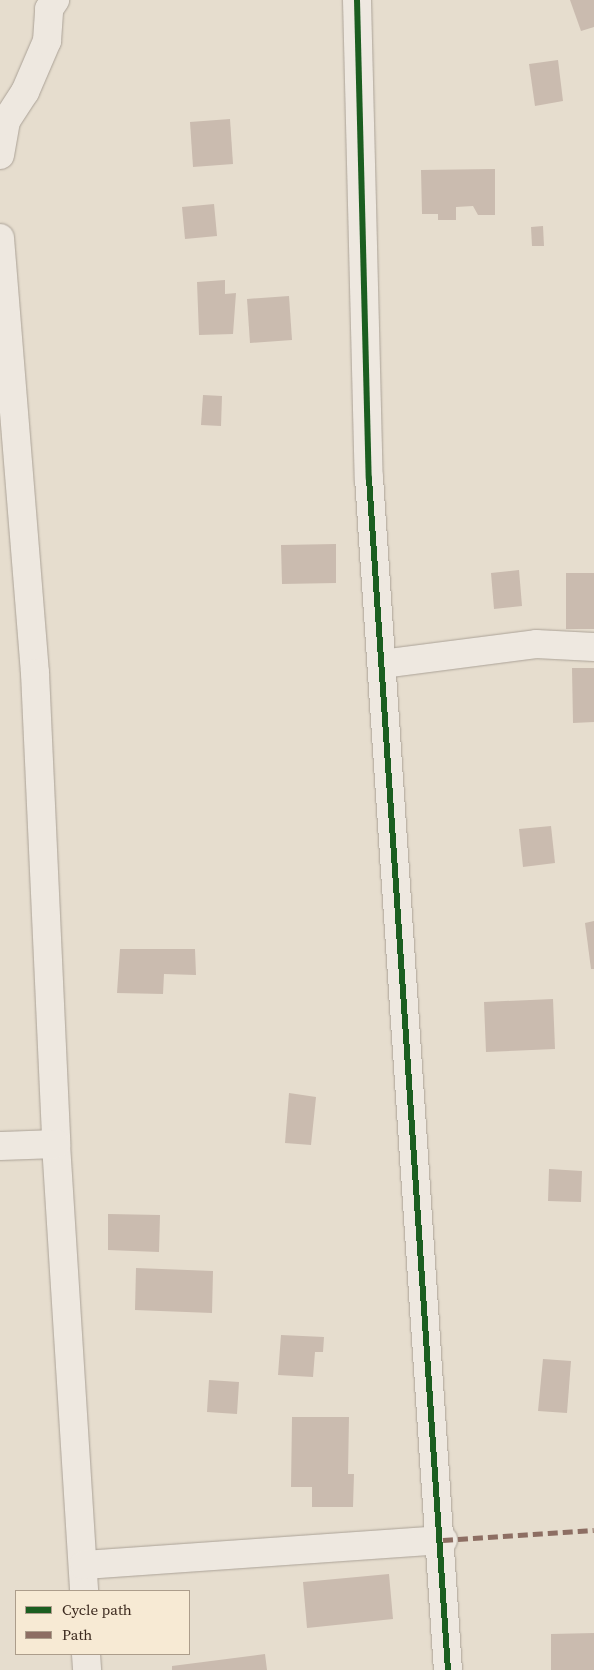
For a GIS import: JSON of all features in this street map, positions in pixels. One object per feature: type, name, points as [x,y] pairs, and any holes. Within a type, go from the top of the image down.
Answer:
[{"type":"street","points":[[0,155],[6,121],[25,92],[47,41],[49,8],[55,0]]},
{"type":"street","points":[[357,0],[369,478],[443,1540],[448,1670]]},
{"type":"street","points":[[0,238],[35,673],[56,1144],[84,1565],[84,1590]]},
{"type":"street","points":[[382,664],[536,644],[594,647]]},
{"type":"street","points":[[0,1146],[56,1144]]},
{"type":"street","points":[[84,1565],[443,1540]]},
{"type":"street","points":[[86,1655],[87,1670]]},
{"type":"building","points":[[570,0],[594,0],[594,27],[581,31]]},
{"type":"building","points":[[558,60],[563,101],[535,106],[529,64]]},
{"type":"building","points":[[230,119],[233,164],[193,167],[190,122]]},
{"type":"building","points":[[495,169],[495,215],[478,215],[473,206],[456,207],[456,220],[438,220],[438,214],[422,214],[421,170]]},
{"type":"building","points":[[214,204],[217,236],[185,239],[182,207]]},
{"type":"building","points":[[543,226],[544,246],[532,246],[531,227]]},
{"type":"building","points":[[225,280],[225,294],[236,293],[233,334],[199,335],[197,282]]},
{"type":"building","points":[[289,296],[292,340],[250,343],[247,299]]},
{"type":"building","points":[[203,395],[222,396],[221,426],[201,425]]},
{"type":"building","points":[[336,544],[336,583],[282,584],[281,545]]},
{"type":"building","points":[[519,570],[522,606],[494,609],[491,573]]},
{"type":"building","points":[[566,573],[594,573],[594,629],[566,629]]},
{"type":"building","points":[[572,668],[594,668],[594,722],[573,723]]},
{"type":"building","points":[[551,826],[555,863],[523,867],[519,829]]},
{"type":"building","points":[[594,921],[594,969],[591,969],[585,923]]},
{"type":"building","points":[[120,949],[195,949],[196,975],[164,974],[163,994],[117,993]]},
{"type":"building","points":[[553,999],[555,1049],[486,1052],[484,1002]]},
{"type":"building","points":[[289,1093],[316,1097],[311,1145],[285,1143]]},
{"type":"building","points":[[549,1169],[582,1171],[581,1202],[548,1201]]},
{"type":"building","points":[[108,1214],[160,1215],[159,1252],[108,1250]]},
{"type":"building","points":[[136,1268],[213,1271],[212,1313],[135,1310]]},
{"type":"building","points":[[281,1335],[324,1337],[323,1352],[315,1352],[313,1377],[278,1375]]},
{"type":"building","points":[[543,1359],[571,1361],[567,1413],[538,1411]]},
{"type":"building","points":[[209,1380],[239,1382],[237,1414],[207,1412]]},
{"type":"building","points":[[292,1417],[349,1417],[348,1474],[354,1474],[353,1507],[312,1507],[312,1487],[291,1487]]},
{"type":"building","points":[[389,1574],[393,1619],[307,1628],[303,1582]]},
{"type":"building","points":[[594,1633],[594,1670],[551,1670],[551,1634]]},
{"type":"building","points":[[265,1654],[267,1670],[172,1670],[172,1666]]},
{"type":"marked path","points":[[443,1540],[594,1530]]},
{"type":"cycle path","points":[[357,0],[369,478],[448,1670]]}]
